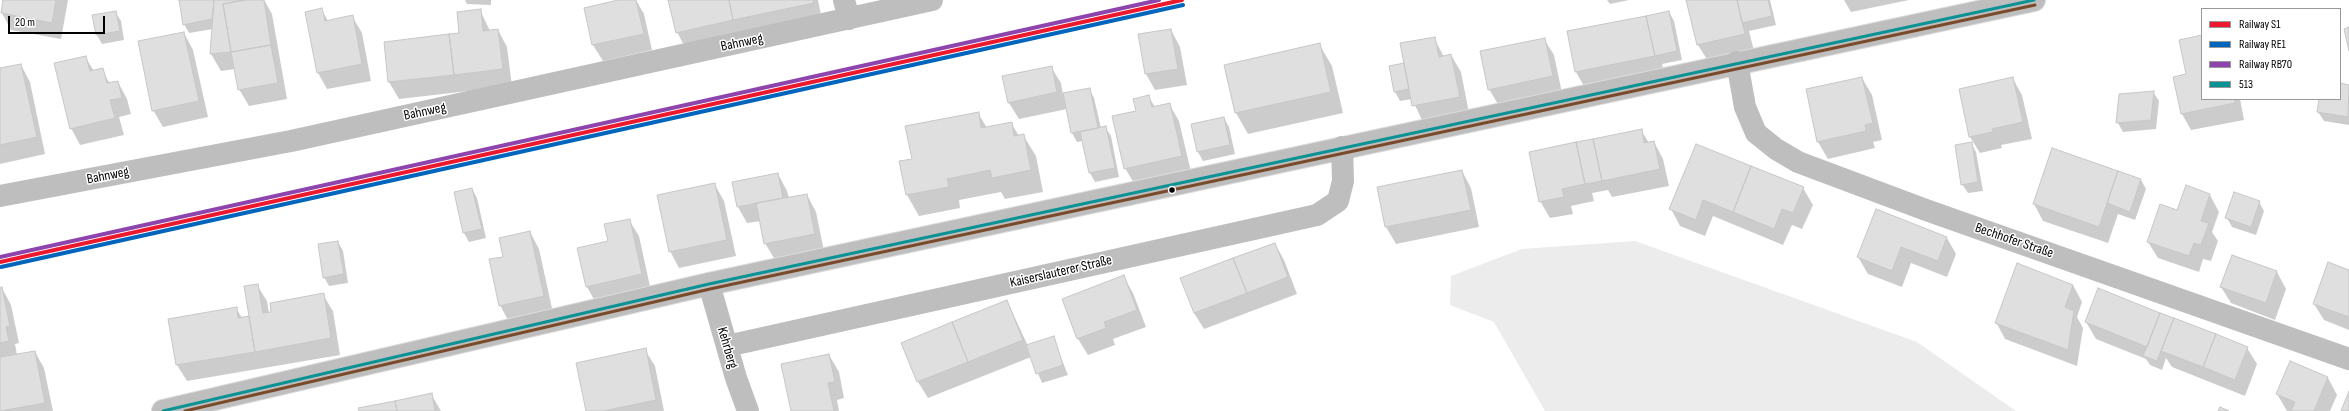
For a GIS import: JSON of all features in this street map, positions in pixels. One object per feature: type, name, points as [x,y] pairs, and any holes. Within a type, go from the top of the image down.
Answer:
[{"type":"main road","name":"Bahnweg","points":[[0,196],[291,141],[847,10],[932,0]]},
{"type":"main road","points":[[163,411],[709,284],[1737,62],[2034,0]]},
{"type":"main road","name":"Bechhofer Straße","points":[[1737,62],[1745,107],[1756,133],[1776,149],[1798,162],[1926,210],[2349,359]]},
{"type":"main road","name":"Kaiserslauterer Straße","points":[[727,346],[1317,216],[1338,201],[1343,181],[1342,147]]},
{"type":"main road","name":"Kehrberg","points":[[709,284],[748,411]]},
{"type":"shaded area","points":[[1635,241],[1917,342],[2016,411],[1545,411],[1494,322],[1450,305],[1451,276],[1522,249]]},
{"type":"building","points":[[3,0],[56,0],[52,23],[1,13]]},
{"type":"building","points":[[179,0],[214,0],[212,19],[183,25]]},
{"type":"building","points":[[214,0],[245,0],[223,4],[231,52],[210,54]]},
{"type":"building","points":[[245,0],[264,0],[271,45],[231,52],[223,4]]},
{"type":"building","points":[[618,0],[636,0],[644,34],[592,45],[584,8]]},
{"type":"building","points":[[668,0],[729,0],[733,20],[676,33]]},
{"type":"building","points":[[729,0],[813,0],[814,3],[733,20]]},
{"type":"building","points":[[1686,0],[1737,0],[1745,34],[1697,45]]},
{"type":"building","points":[[1737,0],[1768,0],[1772,16],[1742,23]]},
{"type":"building","points":[[322,8],[325,21],[353,15],[362,64],[317,73],[305,12]]},
{"type":"building","points":[[481,9],[483,31],[498,29],[503,69],[454,75],[449,34],[459,33],[457,12]]},
{"type":"building","points":[[116,11],[120,31],[96,35],[92,15]]},
{"type":"building","points":[[1669,11],[1677,51],[1655,56],[1646,16]]},
{"type":"building","points":[[1646,16],[1655,56],[1575,72],[1567,31]]},
{"type":"building","points":[[2349,27],[2349,51],[2344,29]]},
{"type":"building","points":[[1171,29],[1178,69],[1145,74],[1138,34]]},
{"type":"building","points":[[184,32],[199,101],[152,111],[138,41]]},
{"type":"building","points":[[449,34],[454,75],[388,82],[384,42]]},
{"type":"building","points":[[2201,35],[2201,100],[2234,100],[2235,103],[2181,114],[2173,77],[2186,74],[2179,40]]},
{"type":"building","points":[[1435,37],[1439,57],[1451,54],[1460,97],[1412,106],[1400,43]]},
{"type":"building","points":[[1545,38],[1553,76],[1488,90],[1480,51]]},
{"type":"building","points":[[1320,43],[1331,92],[1235,113],[1224,65]]},
{"type":"building","points":[[271,45],[278,83],[238,90],[231,52]]},
{"type":"building","points":[[86,56],[90,71],[103,68],[107,83],[118,81],[122,98],[110,100],[115,118],[70,129],[54,63]]},
{"type":"building","points":[[1404,63],[1409,89],[1394,92],[1389,66]]},
{"type":"building","points":[[21,64],[37,137],[0,145],[0,68]]},
{"type":"building","points":[[1052,66],[1057,92],[1008,103],[1002,76]]},
{"type":"building","points":[[1862,77],[1873,123],[1865,125],[1866,131],[1817,142],[1806,89]]},
{"type":"building","points":[[2013,77],[2023,122],[1992,129],[1993,132],[1969,137],[1959,89]]},
{"type":"building","points":[[2341,83],[2349,85],[2348,117],[2317,112],[2319,100],[2341,100]]},
{"type":"building","points":[[1090,88],[1098,128],[1071,133],[1063,93]]},
{"type":"building","points":[[2154,91],[2151,120],[2116,123],[2119,94]]},
{"type":"building","points":[[1149,95],[1152,107],[1170,103],[1182,156],[1124,169],[1112,116],[1136,111],[1133,99]]},
{"type":"building","points":[[979,112],[981,128],[1012,122],[1014,136],[1024,134],[1031,170],[992,178],[990,170],[947,179],[949,187],[906,195],[899,161],[912,159],[905,126]]},
{"type":"building","points":[[1224,117],[1230,145],[1197,152],[1191,124]]},
{"type":"building","points":[[1106,126],[1115,168],[1089,173],[1080,132]]},
{"type":"building","points":[[1642,129],[1644,143],[1654,141],[1660,169],[1602,181],[1593,139]]},
{"type":"building","points":[[1593,139],[1602,181],[1585,184],[1576,142]]},
{"type":"building","points":[[1576,142],[1585,184],[1562,189],[1564,197],[1539,202],[1529,152]]},
{"type":"building","points":[[1972,142],[1978,182],[1961,185],[1955,145]]},
{"type":"building","points":[[1696,144],[1751,166],[1733,212],[1703,200],[1696,220],[1669,209]]},
{"type":"building","points":[[2052,148],[2118,171],[2099,227],[2033,204]]},
{"type":"building","points":[[1751,166],[1804,187],[1793,213],[1782,209],[1774,229],[1733,212]]},
{"type":"building","points":[[1462,170],[1471,210],[1385,227],[1377,187]]},
{"type":"building","points":[[2118,171],[2141,179],[2130,212],[2107,203]]},
{"type":"building","points":[[778,173],[783,198],[737,207],[732,182]]},
{"type":"building","points":[[715,183],[727,240],[669,252],[657,195]]},
{"type":"building","points":[[2186,185],[2210,194],[2201,221],[2209,223],[2201,245],[2194,243],[2189,256],[2147,242],[2160,204],[2177,210]]},
{"type":"building","points":[[472,188],[482,229],[463,233],[454,192]]},
{"type":"building","points":[[2234,192],[2260,201],[2251,227],[2225,218]]},
{"type":"building","points":[[807,194],[815,234],[764,244],[756,203]]},
{"type":"building","points":[[1876,209],[1947,237],[1938,261],[1901,247],[1892,271],[1857,257]]},
{"type":"building","points":[[630,219],[642,274],[586,287],[577,248],[608,241],[604,224]]},
{"type":"building","points":[[530,231],[544,296],[499,306],[489,259],[503,257],[499,238]]},
{"type":"building","points":[[338,241],[344,274],[323,278],[318,244]]},
{"type":"building","points":[[1275,243],[1288,277],[1247,293],[1233,258]]},
{"type":"building","points":[[2232,255],[2277,271],[2266,303],[2220,287]]},
{"type":"building","points":[[1233,258],[1247,293],[1194,313],[1180,278]]},
{"type":"building","points":[[2328,262],[2349,270],[2349,317],[2313,304]]},
{"type":"building","points":[[2017,263],[2073,285],[2065,307],[2074,311],[2068,350],[1995,323]]},
{"type":"building","points":[[1124,275],[1137,310],[1104,322],[1106,328],[1077,339],[1062,299]]},
{"type":"building","points":[[258,284],[263,313],[271,312],[270,303],[324,293],[331,338],[255,352],[244,286]]},
{"type":"building","points":[[2,287],[10,326],[6,327],[9,341],[0,343],[0,288]]},
{"type":"building","points":[[2098,288],[2160,313],[2147,347],[2085,322]]},
{"type":"building","points":[[1007,300],[1023,340],[968,362],[952,322]]},
{"type":"building","points":[[237,307],[238,318],[249,316],[255,352],[176,365],[168,319]]},
{"type":"building","points":[[2160,313],[2174,318],[2157,361],[2143,356]]},
{"type":"building","points":[[2174,318],[2216,334],[2203,367],[2161,351]]},
{"type":"building","points":[[952,322],[968,362],[917,382],[901,343]]},
{"type":"building","points":[[2216,334],[2248,347],[2235,380],[2203,367]]},
{"type":"building","points":[[1054,336],[1063,365],[1036,374],[1026,345]]},
{"type":"building","points":[[646,348],[656,400],[603,411],[586,411],[576,363]]},
{"type":"building","points":[[35,351],[45,403],[0,411],[0,357]]},
{"type":"building","points":[[829,354],[835,382],[828,383],[834,411],[791,411],[781,364]]},
{"type":"building","points":[[2290,361],[2328,377],[2314,411],[2291,411],[2295,402],[2276,394]]},
{"type":"building","points":[[2349,391],[2349,411],[2341,411]]},
{"type":"building","points":[[432,393],[435,411],[397,411],[395,401]]},
{"type":"building","points":[[395,401],[397,411],[359,411],[358,408]]},
{"type":"building","points":[[2220,407],[2229,411],[2218,411]]},
{"type":"rail line","name":"RB70","points":[[0,257],[1159,0]]},
{"type":"rail line","name":"S1","points":[[0,262],[1182,0]]},
{"type":"rail line","name":"RE1","points":[[1,267],[1183,5]]},
{"type":"transit line","name":"513","points":[[163,411],[709,284],[2034,0]]},
{"type":"transit line","points":[[185,411],[710,289],[2035,5]]}]
